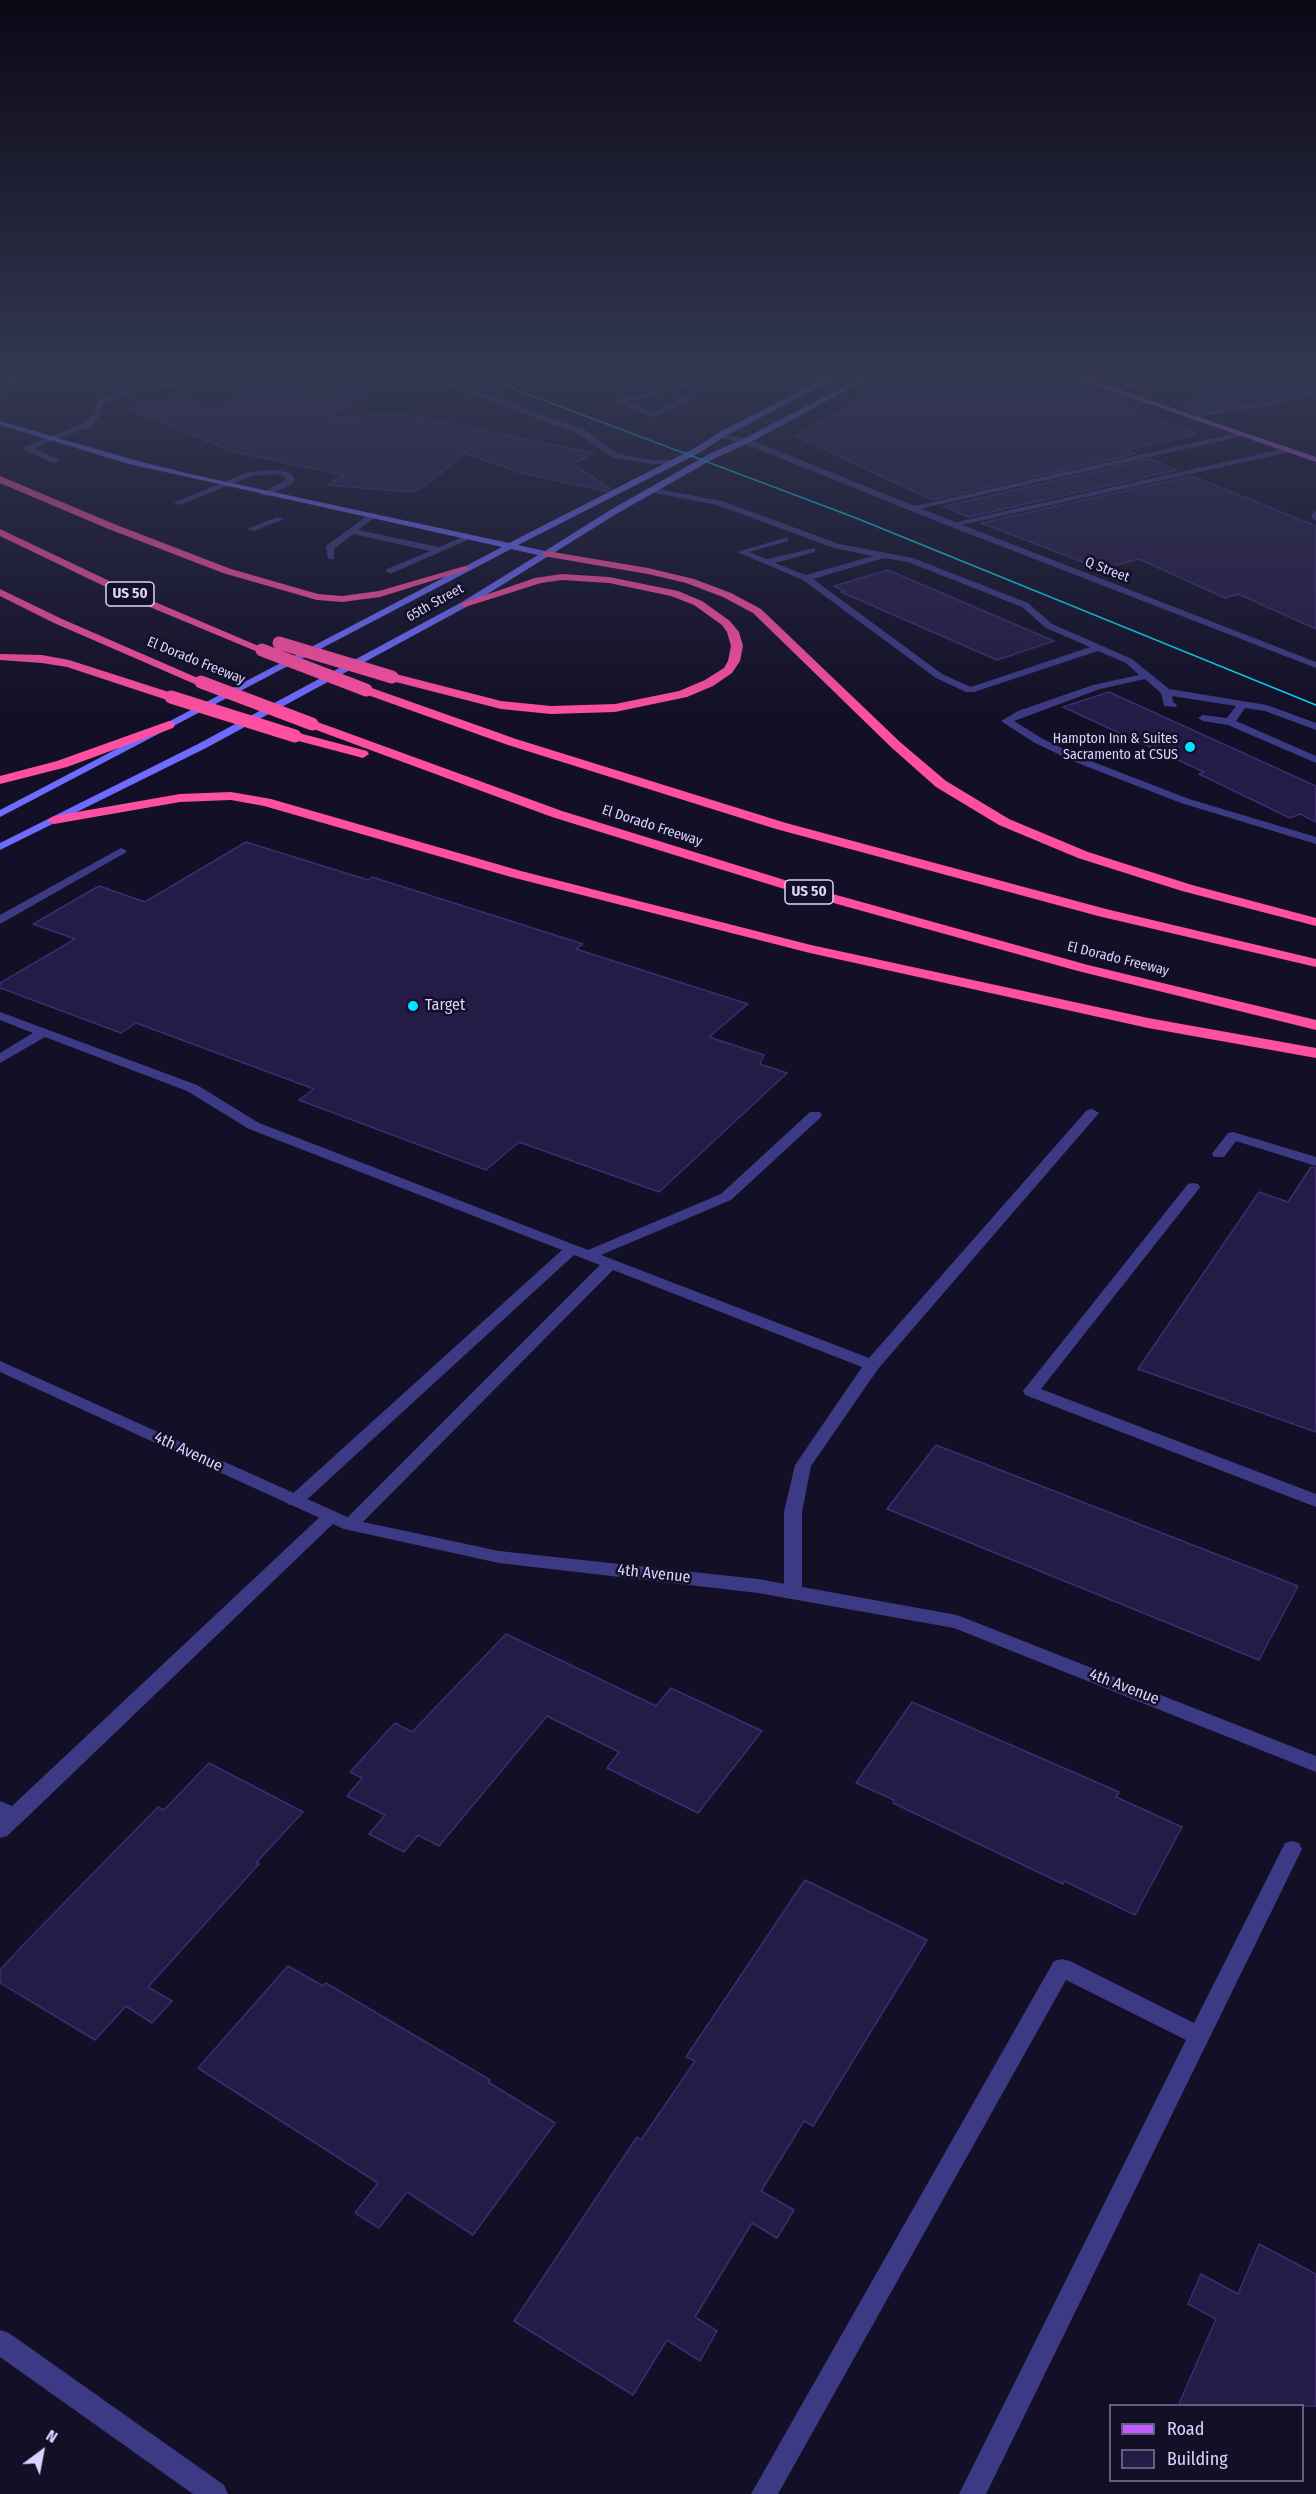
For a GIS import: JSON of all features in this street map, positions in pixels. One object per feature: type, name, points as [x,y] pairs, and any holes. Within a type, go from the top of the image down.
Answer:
[{"type":"highway","points":[[24,488],[110,526],[227,571],[317,597],[342,599],[371,596],[465,569]]},
{"type":"highway","name":"US 50","points":[[0,532],[137,598],[262,650],[512,742],[781,826],[1103,913],[1316,963]]},
{"type":"highway","points":[[548,554],[648,571],[690,581],[727,595],[757,611],[896,745],[941,784],[1004,822],[1083,855],[1187,888],[1316,922]]},
{"type":"highway","points":[[137,598],[392,677],[509,706],[550,710],[615,708],[662,700],[709,683],[728,670],[734,661],[737,646],[733,632],[726,623],[698,603],[674,593],[609,580],[562,577],[539,580],[465,604]]},
{"type":"highway","name":"El Dorado Freeway","points":[[0,592],[58,621],[201,681],[468,782],[609,831],[799,889],[1083,968],[1316,1025]]},
{"type":"highway","points":[[0,657],[42,659],[69,664],[295,736],[468,782]]},
{"type":"highway","points":[[0,780],[62,764],[169,725]]},
{"type":"highway","points":[[54,820],[180,798],[231,795],[266,802],[516,874],[810,949],[1148,1023],[1316,1053]]},
{"type":"main road","points":[[240,488],[548,554]]},
{"type":"main road","name":"65th Street","points":[[0,814],[465,569],[624,488]]},
{"type":"main road","name":"65th Street","points":[[0,847],[202,746],[465,604],[655,488]]},
{"type":"street","points":[[177,503],[216,488]]},
{"type":"street","points":[[264,494],[276,488]]},
{"type":"street","name":"Q Street","points":[[862,488],[1316,665]]},
{"type":"street","points":[[910,508],[998,488]]},
{"type":"street","points":[[952,524],[1113,488]]},
{"type":"street","points":[[652,490],[719,504],[837,546],[910,560],[1025,605],[1049,626],[1128,661],[1166,692],[1267,708],[1316,727]]},
{"type":"street","points":[[331,557],[329,548],[371,516]]},
{"type":"street","points":[[251,529],[280,519]]},
{"type":"street","points":[[352,531],[439,550]]},
{"type":"street","points":[[390,571],[468,538]]},
{"type":"street","points":[[785,539],[741,552],[806,578],[939,676],[970,690],[1100,647]]},
{"type":"street","points":[[767,562],[812,550]]},
{"type":"street","points":[[806,578],[884,555]]},
{"type":"street","points":[[1146,676],[1097,687],[1022,713],[1006,721],[1039,741],[1079,760],[1185,801],[1316,841]]},
{"type":"street","points":[[1166,692],[1168,704],[1173,705]]},
{"type":"street","points":[[1230,722],[1242,704]]},
{"type":"street","points":[[1203,718],[1230,722],[1316,760]]},
{"type":"street","points":[[0,920],[121,851]]},
{"type":"street","points":[[0,1016],[192,1088],[254,1126],[872,1365]]},
{"type":"street","points":[[0,1059],[44,1032]]},
{"type":"street","points":[[793,1592],[793,1512],[803,1465],[872,1365],[1092,1113]]},
{"type":"street","points":[[588,1255],[726,1197],[815,1115]]},
{"type":"street","points":[[1219,1154],[1233,1136],[1316,1162]]},
{"type":"street","points":[[1193,1187],[1031,1391],[1316,1502]]},
{"type":"street","points":[[295,1501],[572,1249]]},
{"type":"street","points":[[350,1525],[610,1264]]},
{"type":"street","name":"4th Avenue","points":[[0,1366],[350,1525],[499,1557],[758,1586],[957,1622],[1316,1764]]},
{"type":"street","points":[[5,1819],[330,1517]]},
{"type":"street","points":[[972,2494],[1292,1849]]},
{"type":"street","points":[[764,2494],[1062,1968],[1199,2037]]},
{"type":"street","points":[[0,2342],[215,2494]]},
{"type":"building","points":[[369,488],[419,488],[413,492]]},
{"type":"building","points":[[593,488],[611,489],[605,491]]},
{"type":"building","points":[[907,488],[983,488],[932,500]]},
{"type":"building","points":[[1021,488],[1095,488],[968,517],[944,506]]},
{"type":"building","points":[[1136,488],[1223,488],[1316,526],[1316,629],[1238,594],[1225,598],[1139,559],[1101,569],[981,523]]},
{"type":"building","points":[[888,570],[1054,641],[997,660],[841,592],[844,591],[834,586]]},
{"type":"building","name":"Hampton Inn & Suites Sacramento at CSUS","points":[[1109,692],[1316,786],[1316,822],[1300,814],[1290,818],[1199,774],[1204,772],[1063,707]]},
{"type":"building","points":[[246,842],[368,880],[372,877],[583,944],[576,949],[748,1004],[709,1037],[764,1055],[760,1064],[787,1073],[659,1192],[519,1142],[486,1170],[299,1100],[314,1089],[136,1023],[121,1033],[0,988],[0,983],[75,939],[33,924],[99,886],[145,902]]},
{"type":"building","points":[[1311,1167],[1316,1168],[1316,1432],[1138,1369],[1259,1192],[1288,1202]]},
{"type":"building","points":[[936,1445],[1298,1586],[1259,1660],[887,1509]]},
{"type":"building","points":[[506,1634],[656,1706],[671,1688],[762,1731],[698,1813],[607,1768],[619,1752],[547,1716],[439,1846],[418,1835],[404,1852],[369,1834],[385,1815],[347,1796],[362,1778],[350,1772],[395,1723],[412,1732]]},
{"type":"building","points":[[912,1702],[1119,1792],[1116,1797],[1182,1827],[1135,1915],[1064,1881],[1063,1884],[856,1783]]},
{"type":"building","points":[[209,1763],[303,1812],[148,1987],[172,2001],[152,2023],[126,2006],[95,2040],[0,1983],[0,1970],[25,1943],[158,1807],[164,1810]]},
{"type":"building","points":[[805,1880],[927,1940],[813,2126],[804,2121],[761,2191],[794,2210],[777,2238],[752,2223],[695,2317],[717,2331],[700,2361],[667,2340],[633,2395],[514,2321],[637,2137],[641,2140],[695,2061],[686,2057]]},
{"type":"building","points":[[288,1966],[323,1986],[326,1983],[490,2080],[488,2082],[555,2123],[473,2235],[407,2192],[379,2228],[355,2213],[378,2183],[198,2068]]},
{"type":"building","points":[[1259,2244],[1316,2274],[1316,2406],[1304,2406],[1304,2404],[1179,2404],[1216,2319],[1188,2304],[1201,2274],[1238,2294]]},
{"type":"tram line","points":[[778,488],[856,518],[1316,705]]},
{"type":"place","name":"Hampton Inn & Suites Sacramento at CSUS","points":[[1190,747]]},
{"type":"place","name":"Target","points":[[413,1006]]}]
